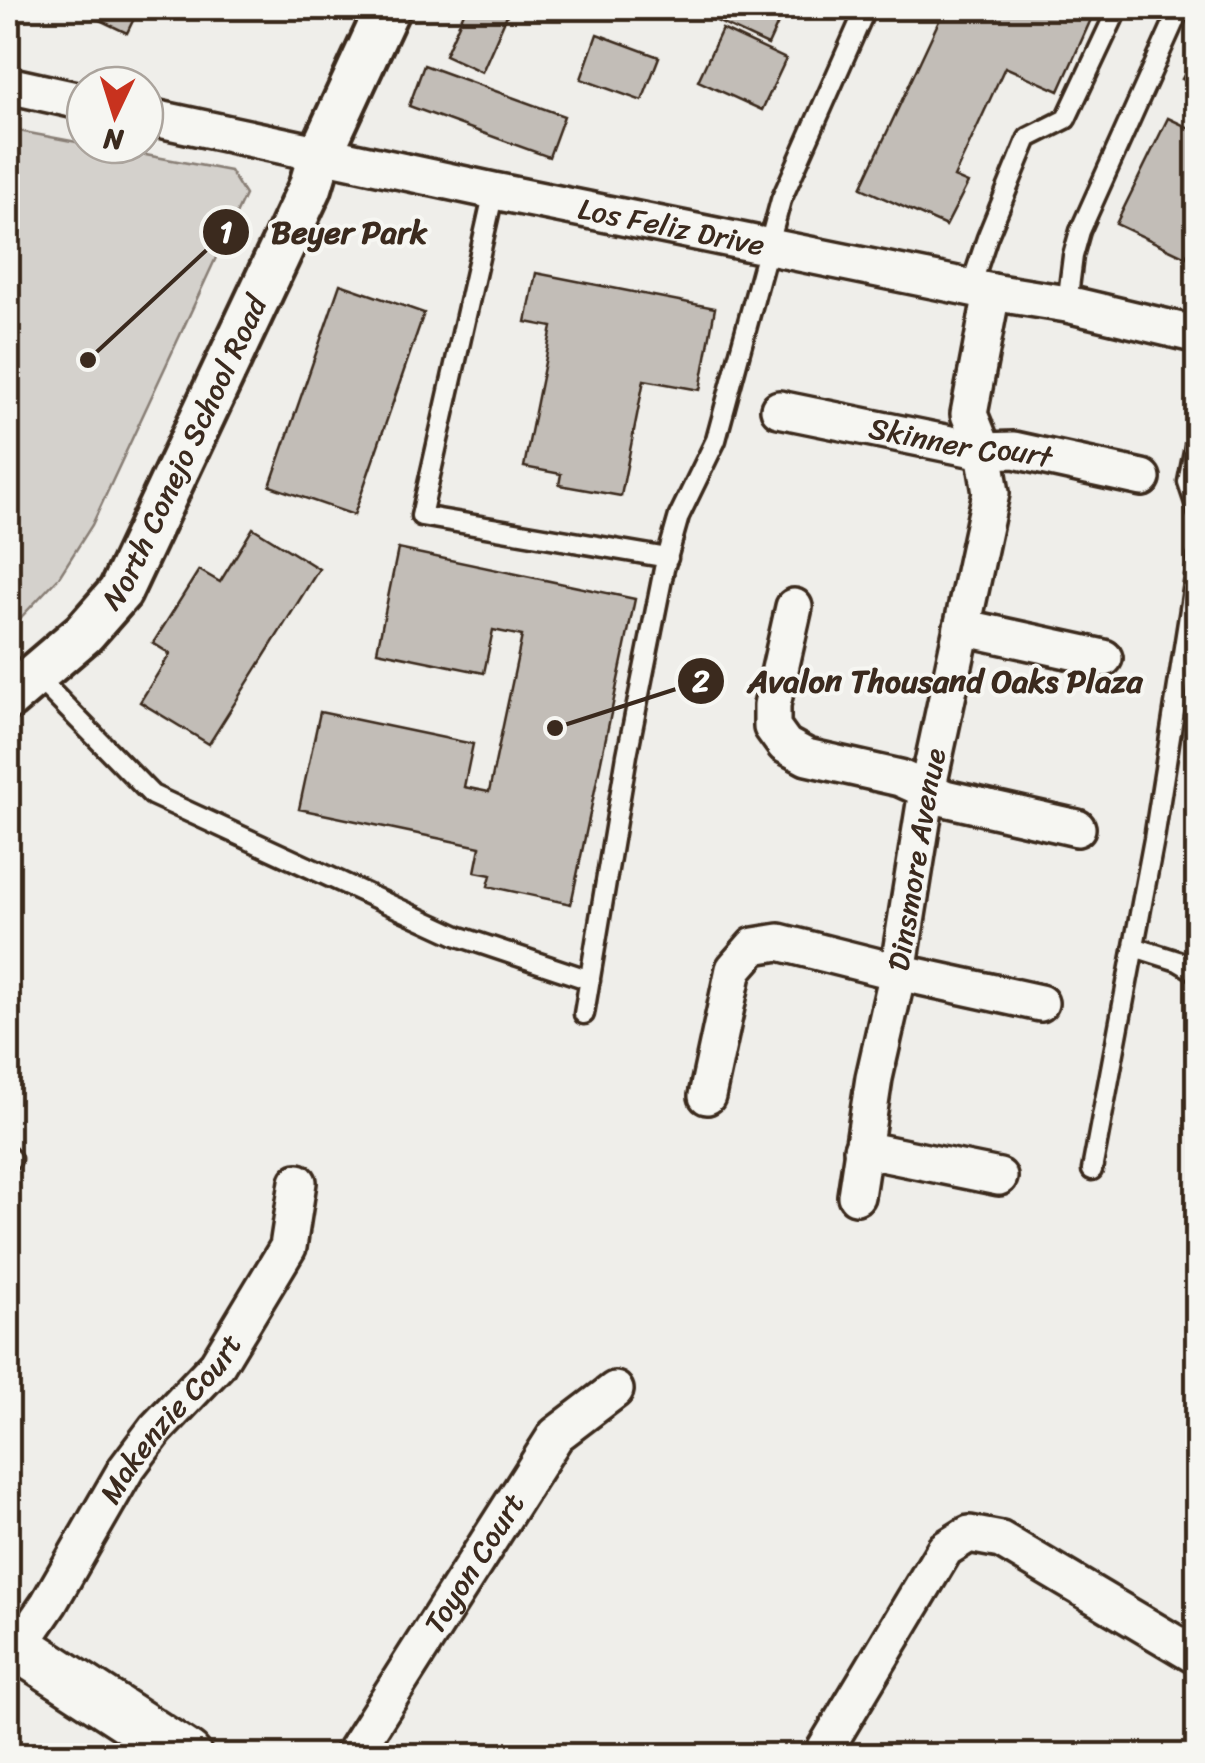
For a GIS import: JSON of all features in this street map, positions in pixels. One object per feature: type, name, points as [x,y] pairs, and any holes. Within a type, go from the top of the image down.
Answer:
[{"type":"main road","points":[[13,1643],[187,1756]]},
{"type":"street","name":"North Conejo School Road","points":[[22,687],[84,633],[120,592],[310,188],[320,155],[388,8]]},
{"type":"street","points":[[8,85],[65,98]]},
{"type":"street","name":"Los Feliz Drive","points":[[165,120],[494,192],[1067,304],[1198,336]]},
{"type":"street","name":"Dinsmore Avenue","points":[[856,1196],[927,790],[991,493],[984,450],[968,414],[981,289]]},
{"type":"street","name":"Skinner Court","points":[[779,409],[984,450],[1014,450],[1142,478]]},
{"type":"street","points":[[794,607],[772,705],[772,728],[785,745],[807,757],[900,778],[945,798],[1077,828]]},
{"type":"street","points":[[962,627],[1104,658]]},
{"type":"street","points":[[707,1096],[734,969],[754,946],[779,942],[1040,1003]]},
{"type":"street","points":[[862,1149],[999,1176]]},
{"type":"street","name":"Makenzie Court","points":[[13,1643],[49,1604],[126,1469],[156,1429],[216,1365],[288,1247],[298,1182]]},
{"type":"street","name":"Toyon Court","points":[[352,1756],[556,1435],[615,1390]]},
{"type":"street","points":[[821,1756],[945,1549],[969,1534],[1001,1540],[1198,1657]]},
{"type":"lane","points":[[584,1014],[627,754],[668,558],[680,516],[716,440],[781,200],[866,8]]},
{"type":"lane","points":[[981,289],[987,238],[1028,138],[1066,119],[1118,8]]},
{"type":"lane","points":[[1067,304],[1080,231],[1180,8]]},
{"type":"lane","points":[[494,192],[421,516],[668,558]]},
{"type":"lane","points":[[1198,431],[1188,482],[1198,512]]},
{"type":"lane","points":[[1092,1170],[1154,840],[1198,558]]},
{"type":"lane","points":[[22,687],[152,796],[458,936],[590,980]]},
{"type":"lane","points":[[1134,946],[1178,961],[1198,974]]},
{"type":"shaded area","points":[[8,129],[65,140],[65,165],[165,165],[165,159],[230,171],[245,195],[92,525],[59,577],[8,631]]},
{"type":"building","points":[[79,8],[139,8],[127,33]]},
{"type":"building","points":[[466,8],[489,8],[507,15],[482,72],[445,55]]},
{"type":"building","points":[[717,8],[785,8],[768,45],[712,19]]},
{"type":"building","points":[[945,8],[1096,8],[1059,91],[1005,67],[954,177],[968,183],[946,226],[861,188]]},
{"type":"building","points":[[722,29],[786,59],[762,110],[698,81]]},
{"type":"building","points":[[597,34],[659,57],[642,101],[581,79]]},
{"type":"building","points":[[1198,48],[1198,87],[1182,79]]},
{"type":"building","points":[[424,65],[564,116],[549,157],[409,106]]},
{"type":"building","points":[[1168,118],[1198,132],[1198,234],[1186,257],[1116,224]]},
{"type":"building","points":[[536,273],[715,308],[700,390],[644,380],[621,496],[559,485],[561,474],[524,467],[552,327],[526,322]]},
{"type":"building","points":[[340,284],[424,313],[354,515],[270,486]]},
{"type":"building","points":[[253,528],[319,569],[209,744],[140,702],[170,654],[153,643],[199,570],[220,582]]},
{"type":"building","points":[[398,549],[635,599],[571,904],[488,886],[491,875],[475,872],[480,847],[299,809],[320,712],[473,744],[464,787],[489,792],[522,636],[493,630],[484,673],[377,651]]},
{"type":"place","name":"Beyer Park","points":[[88,360]]},
{"type":"place","name":"Avalon Thousand Oaks Plaza","points":[[555,728]]}]
